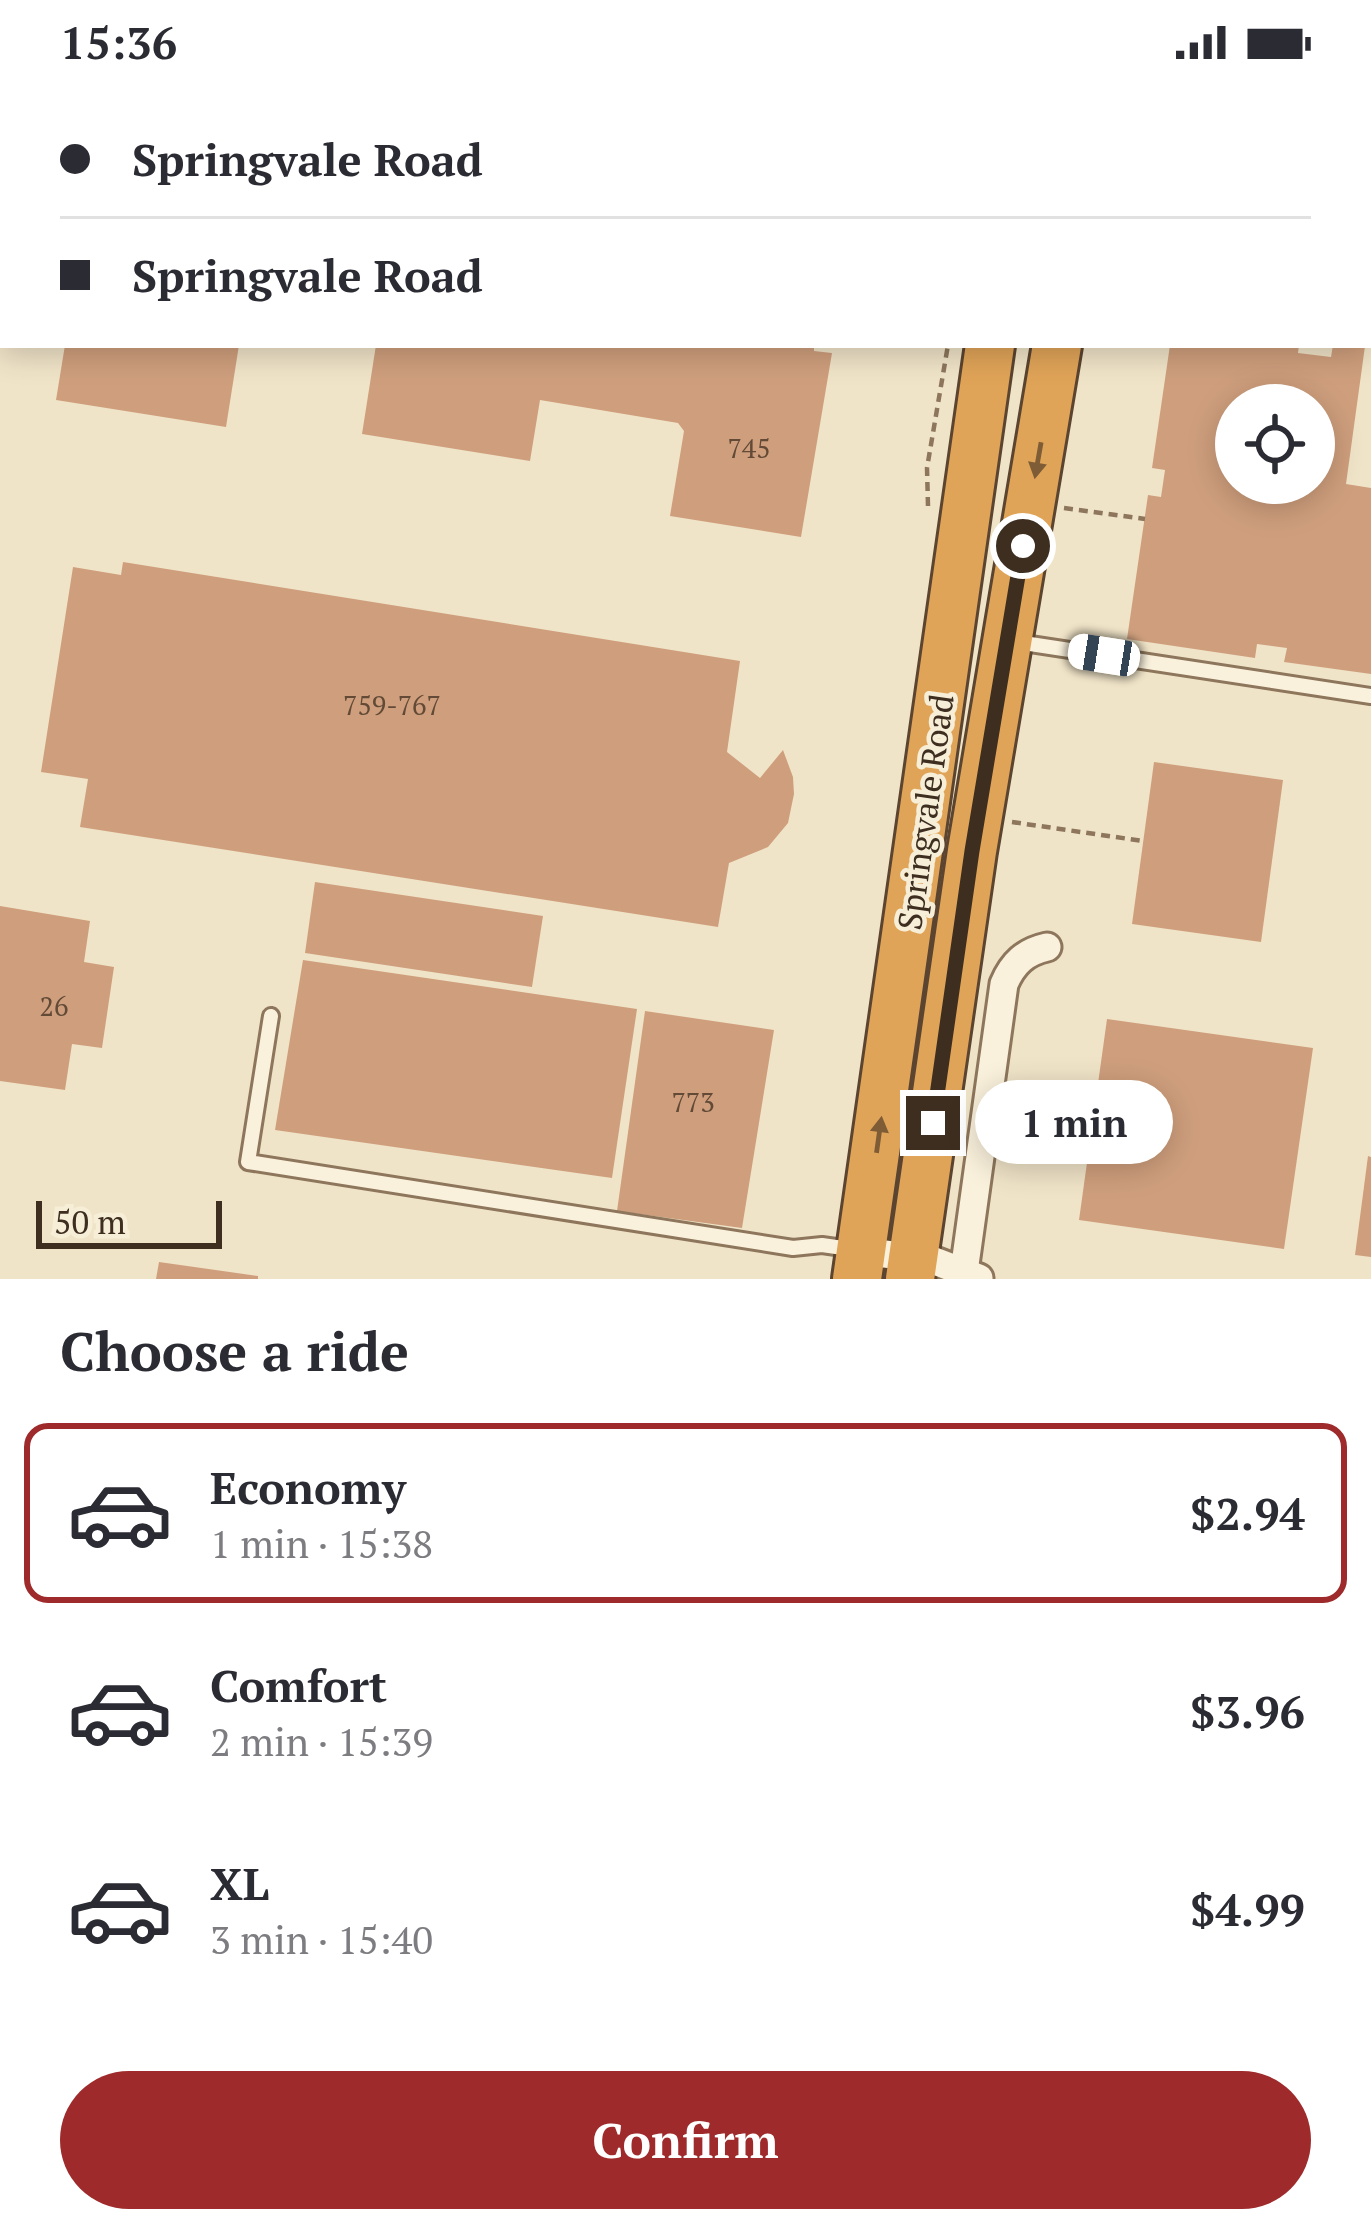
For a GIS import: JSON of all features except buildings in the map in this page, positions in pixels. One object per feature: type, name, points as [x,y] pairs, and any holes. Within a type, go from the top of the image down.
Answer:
[{"type":"highway","name":"Springvale Road","points":[[859,1265],[990,348]]},
{"type":"highway","name":"Springvale Road","points":[[912,1268],[1006,640],[1056,348]]},
{"type":"street","points":[[859,1265],[969,1276],[1004,984],[1014,965],[1030,951],[1047,947]]},
{"type":"lane","points":[[1006,640],[1371,696]]},
{"type":"lane","points":[[271,1016],[248,1162],[794,1248],[822,1245],[859,1265]]},
{"type":"path","points":[[1064,508],[1144,519]]},
{"type":"path","points":[[1012,822],[1143,841]]},
{"type":"route","points":[[933,1123],[1023,546]]}]
